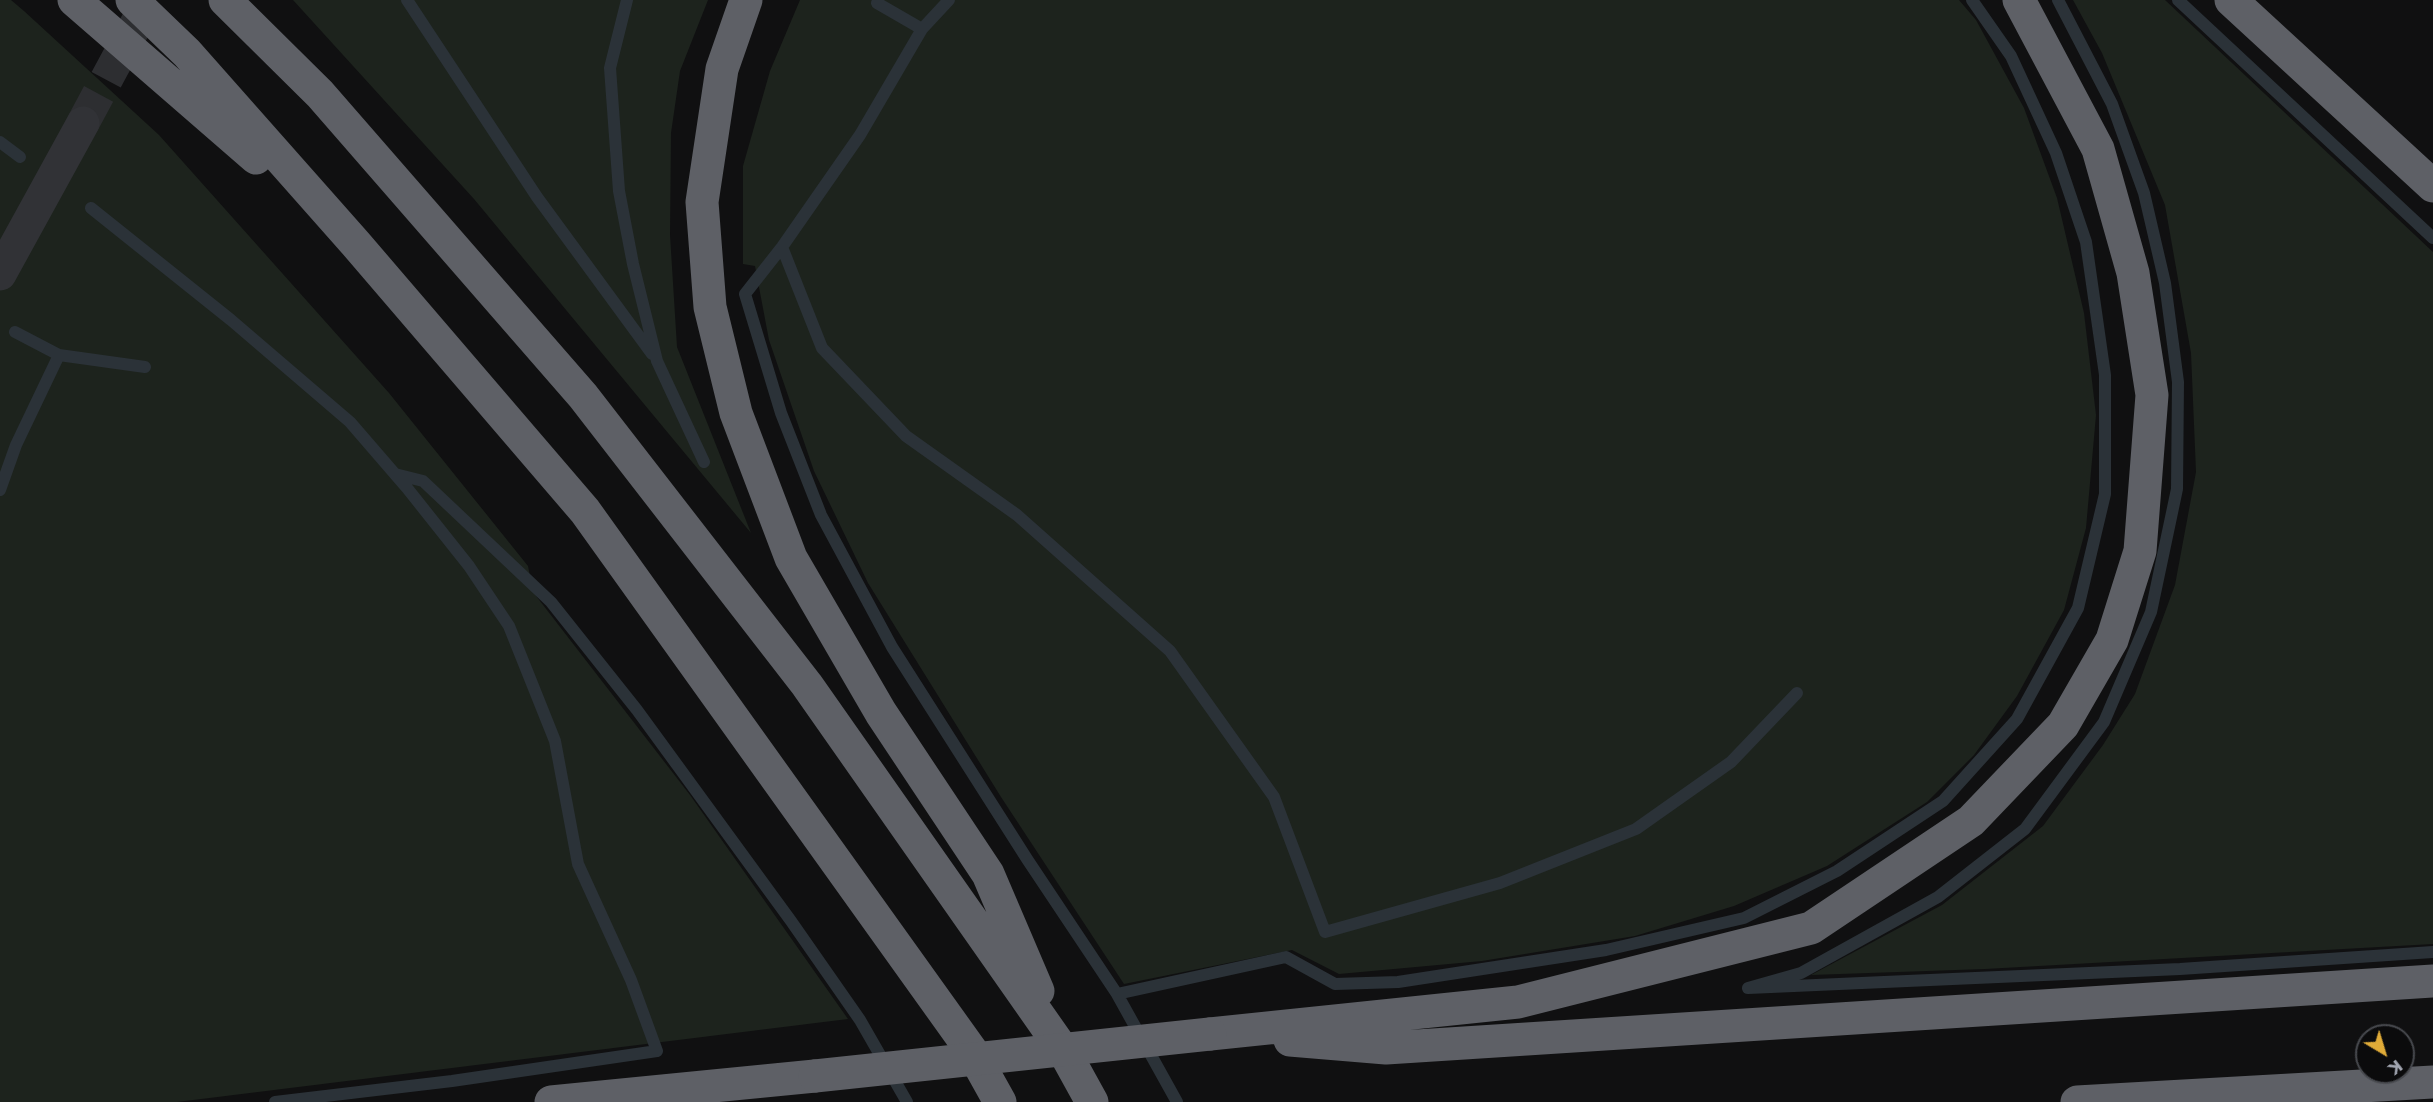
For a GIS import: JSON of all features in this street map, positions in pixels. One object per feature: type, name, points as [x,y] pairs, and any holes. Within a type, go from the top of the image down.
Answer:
[{"type":"highway","points":[[74,0],[356,244]]},
{"type":"highway","points":[[132,0],[187,53],[356,244],[585,511],[971,1050],[1000,1102]]},
{"type":"highway","points":[[225,0],[320,94],[583,396],[807,685],[1065,1053]]},
{"type":"highway","points":[[746,0],[722,69],[702,202],[711,307],[736,413],[791,558],[881,713],[988,874],[1065,1053],[1092,1102]]},
{"type":"highway","points":[[551,1102],[1518,1002],[1811,928],[1971,821],[2063,725],[2112,640],[2140,552],[2152,394],[2133,273],[2098,149],[2019,0]]},
{"type":"highway","points":[[2231,0],[2433,186]]},
{"type":"highway","points":[[1210,1034],[1386,1048],[2433,981]]},
{"type":"highway","points":[[2078,1102],[2433,1082]]},
{"type":"street","points":[[0,274],[83,123]]},
{"type":"shaded area","points":[[0,0],[11,0],[24,11],[159,135],[389,393],[528,566],[533,592],[690,795],[848,1019],[177,1102],[0,1102]]},
{"type":"shaded area","points":[[293,0],[708,0],[680,71],[671,133],[670,235],[677,347],[751,533],[474,199]]},
{"type":"shaded area","points":[[800,0],[1959,0],[1976,20],[2024,108],[2057,198],[2084,313],[2096,415],[2086,528],[2064,610],[2017,696],[1974,755],[1927,802],[1827,866],[1734,906],[1635,936],[1482,961],[1339,974],[1292,950],[1124,984],[1001,797],[868,583],[814,471],[769,340],[755,266],[743,264],[743,166],[770,71]]},
{"type":"shaded area","points":[[2073,0],[2165,0],[2433,252],[2433,944],[1985,969],[1811,975],[1942,905],[2043,826],[2103,745],[2135,694],[2175,585],[2196,472],[2191,353],[2165,205],[2102,53]]},
{"type":"waterway","points":[[407,0],[537,197],[652,354]]},
{"type":"waterway","points":[[627,0],[610,68],[619,191],[633,264],[657,361],[704,462]]},
{"type":"waterway","points":[[949,0],[922,29],[860,135],[782,247],[745,294],[781,413],[821,515],[892,647],[1027,859],[1117,994],[1286,957],[1335,984],[1398,982],[1606,950],[1744,918],[1837,871],[1943,801],[2017,719],[2078,608],[2105,494],[2105,375],[2086,242],[2056,153],[2011,56],[1972,0]]},
{"type":"waterway","points":[[2058,0],[2112,104],[2144,193],[2165,283],[2178,382],[2177,489],[2151,612],[2104,722],[2025,829],[1938,897],[1801,973],[1748,988],[2180,969],[2433,952]]},
{"type":"waterway","points":[[2178,0],[2433,238]]},
{"type":"waterway","points":[[877,3],[922,29]]},
{"type":"waterway","points":[[0,142],[20,157]]},
{"type":"waterway","points":[[91,208],[231,320],[350,422],[407,488],[469,566],[509,626],[555,741],[578,864],[631,980],[657,1051],[452,1081],[275,1102]]},
{"type":"waterway","points":[[782,247],[822,348],[906,436],[1017,515],[1170,651],[1274,797],[1325,932],[1500,883],[1636,829],[1731,762],[1797,693]]},
{"type":"waterway","points":[[15,332],[59,355],[145,367]]},
{"type":"waterway","points":[[0,490],[16,445],[59,355]]},
{"type":"waterway","points":[[395,474],[423,481],[551,602],[637,710],[791,921],[860,1020],[907,1102]]},
{"type":"waterway","points":[[1117,994],[1177,1102]]},
{"type":"tunnel","points":[[83,123],[149,0]]}]
